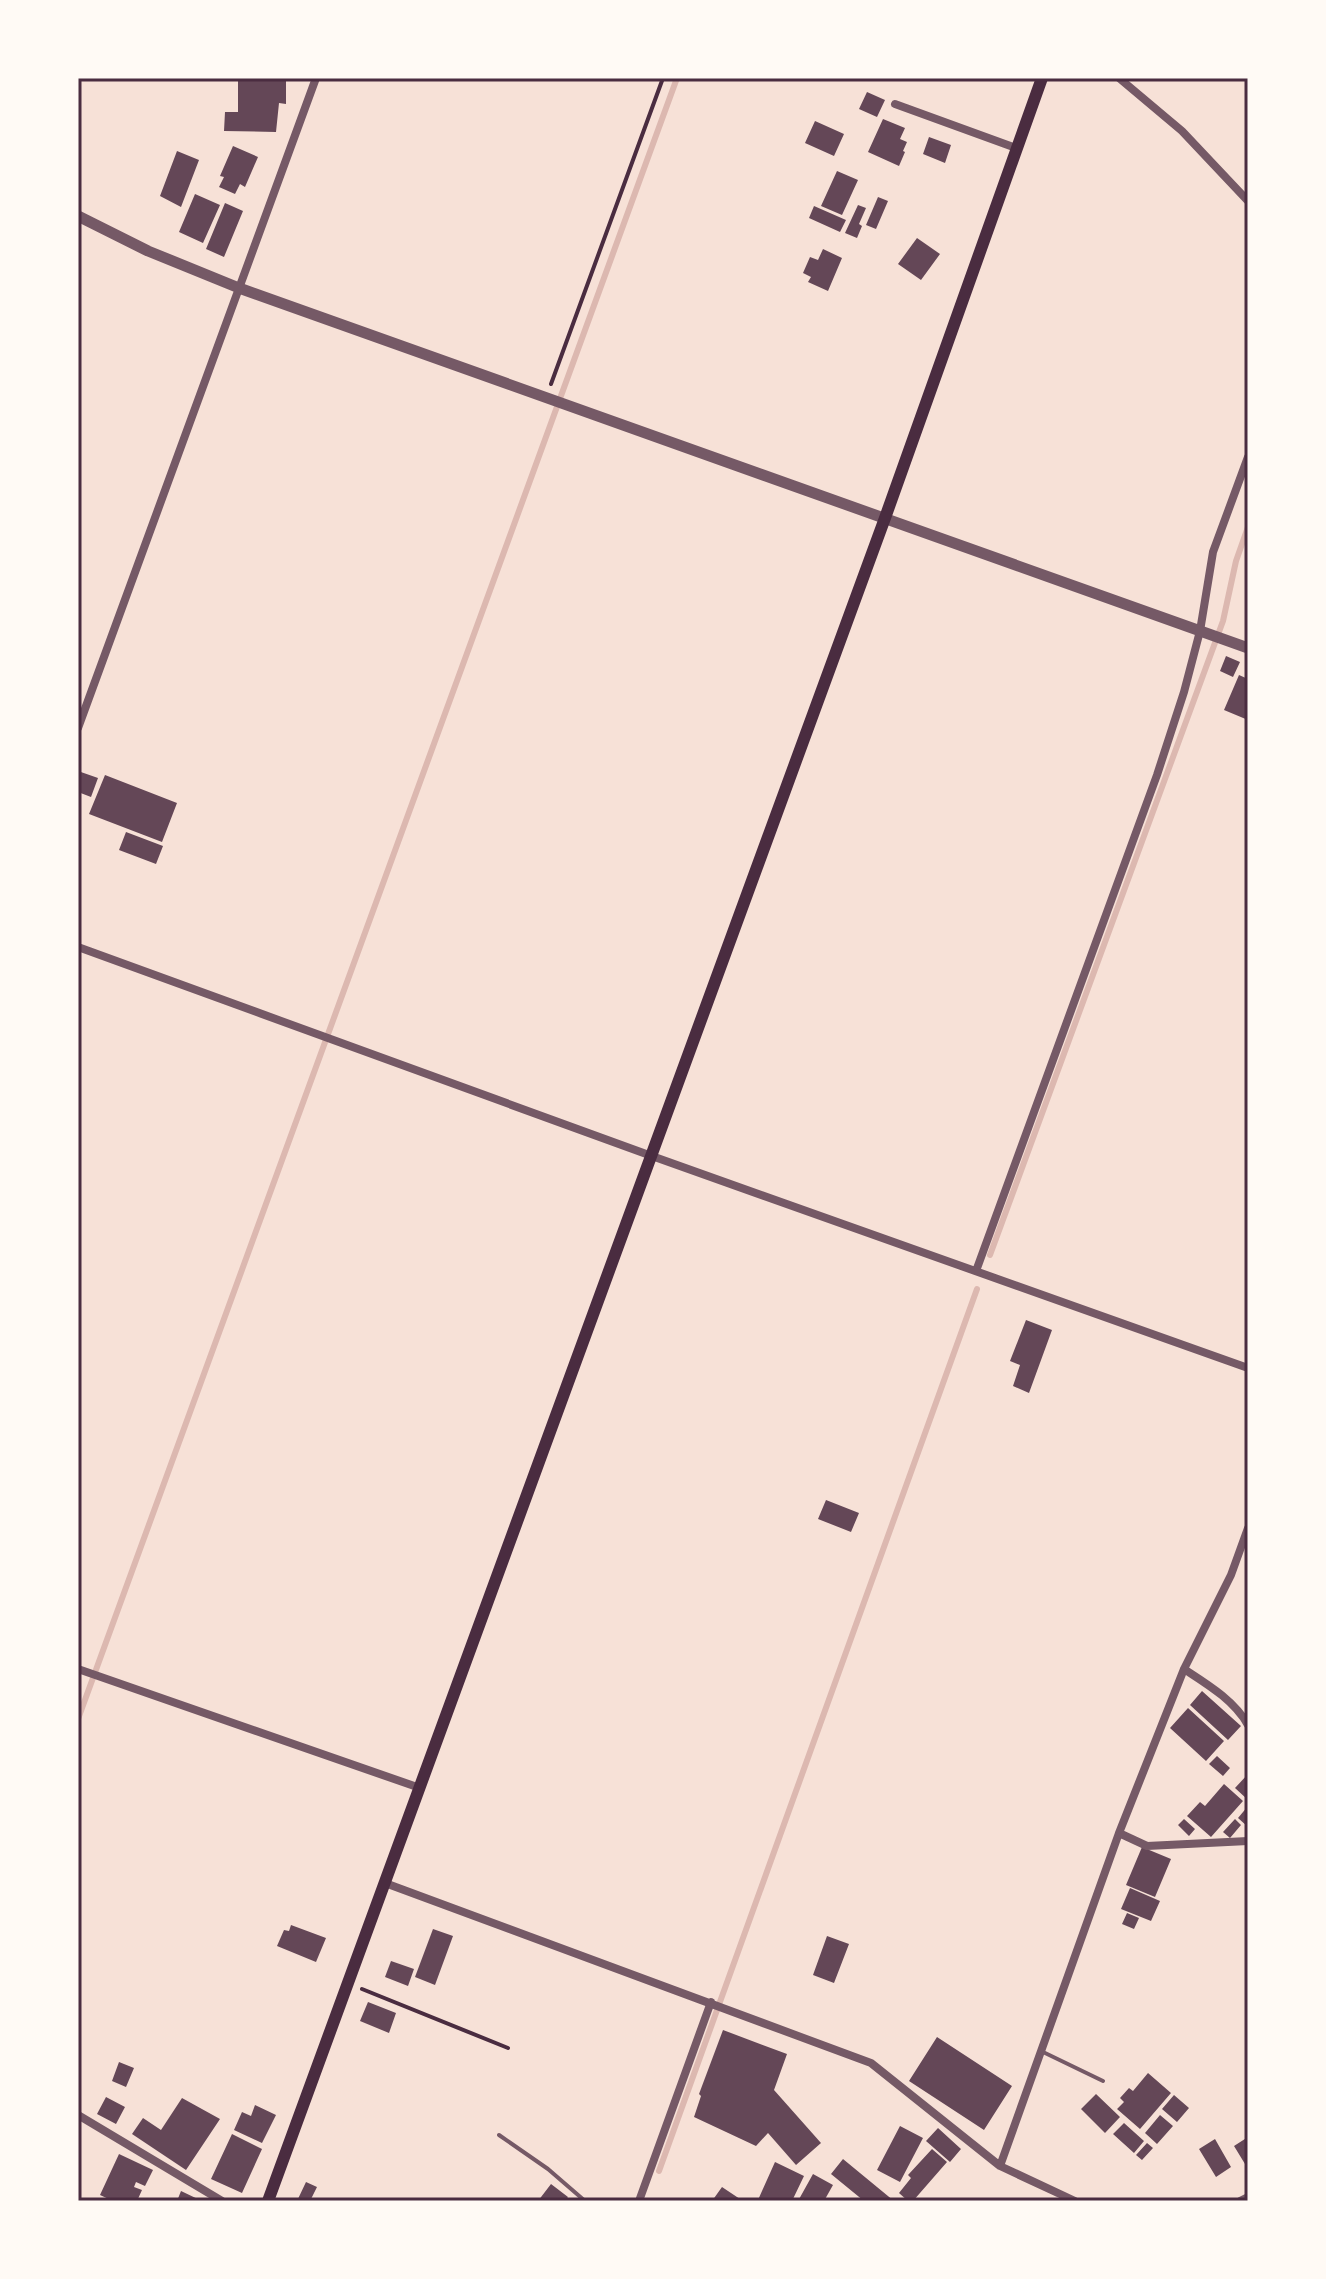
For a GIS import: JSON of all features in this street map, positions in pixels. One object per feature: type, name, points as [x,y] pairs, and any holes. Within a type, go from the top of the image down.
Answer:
[{"type":"main road","points":[[268,2201],[885,518],[1042,78]]},
{"type":"street","points":[[78,728],[316,78]]},
{"type":"street","points":[[1119,78],[1182,131],[1248,201]]},
{"type":"street","points":[[895,104],[1016,148]]},
{"type":"street","points":[[78,216],[148,251],[239,288],[1248,648]]},
{"type":"street","points":[[976,1271],[1157,775],[1200,631],[1213,552],[1248,457]]},
{"type":"street","points":[[78,947],[1248,1368]]},
{"type":"street","points":[[1000,2166],[1119,1833],[1184,1669],[1231,1575],[1248,1528]]},
{"type":"street","points":[[78,1669],[420,1788]]},
{"type":"street","points":[[1184,1669],[1214,1689],[1243,1715],[1248,1725]]},
{"type":"street","points":[[1119,1833],[1147,1846],[1248,1841]]},
{"type":"street","points":[[385,1883],[871,2063],[1000,2166],[1075,2201]]},
{"type":"street","points":[[639,2201],[711,2002]]},
{"type":"street","points":[[78,2115],[222,2201]]},
{"type":"street","points":[[1240,2201],[1248,2197]]},
{"type":"lane","points":[[1041,2051],[1103,2081]]},
{"type":"lane","points":[[499,2135],[548,2169],[585,2201]]},
{"type":"path","points":[[546,397],[663,78]]},
{"type":"path","points":[[348,1984],[508,2048]]},
{"type":"building","points":[[238,78],[286,81],[286,104],[279,103],[276,132],[224,131],[225,112],[238,112]]},
{"type":"building","points":[[867,92],[885,100],[877,117],[859,109]]},
{"type":"building","points":[[883,119],[905,128],[900,139],[907,142],[899,166],[868,152]]},
{"type":"building","points":[[815,121],[844,134],[834,156],[805,143]]},
{"type":"building","points":[[929,137],[951,145],[945,163],[923,154]]},
{"type":"building","points":[[233,146],[258,157],[245,187],[240,184],[235,194],[219,187],[224,177],[220,176]]},
{"type":"building","points":[[177,151],[199,160],[181,207],[160,196]]},
{"type":"building","points":[[837,171],[858,180],[842,215],[821,206]]},
{"type":"building","points":[[195,194],[220,205],[203,243],[179,232]]},
{"type":"building","points":[[878,197],[888,201],[876,229],[866,225]]},
{"type":"building","points":[[225,203],[243,211],[224,257],[206,249]]},
{"type":"building","points":[[858,205],[866,208],[857,238],[845,233]]},
{"type":"building","points":[[814,206],[846,220],[840,232],[809,218]]},
{"type":"building","points":[[917,238],[940,254],[921,280],[898,264]]},
{"type":"building","points":[[823,249],[842,258],[828,291],[808,282],[811,277],[803,273],[810,257],[818,260]]},
{"type":"building","points":[[1226,656],[1240,662],[1233,677],[1220,671]]},
{"type":"building","points":[[1239,675],[1248,679],[1248,720],[1224,710]]},
{"type":"building","points":[[78,771],[98,778],[91,797],[78,792]]},
{"type":"building","points":[[105,775],[177,803],[162,842],[89,814]]},
{"type":"building","points":[[126,832],[163,846],[156,864],[119,850]]},
{"type":"building","points":[[1026,1320],[1052,1330],[1029,1393],[1013,1386],[1020,1365],[1010,1361]]},
{"type":"building","points":[[826,1500],[859,1513],[851,1532],[818,1519]]},
{"type":"building","points":[[1202,1691],[1241,1726],[1228,1740],[1190,1705]]},
{"type":"building","points":[[1188,1708],[1224,1741],[1206,1761],[1170,1728]]},
{"type":"building","points":[[1217,1756],[1230,1768],[1223,1776],[1209,1764]]},
{"type":"building","points":[[1248,1774],[1248,1800],[1235,1788]]},
{"type":"building","points":[[1224,1784],[1243,1801],[1211,1837],[1187,1816],[1200,1802],[1205,1806]]},
{"type":"building","points":[[1248,1806],[1248,1827],[1238,1818]]},
{"type":"building","points":[[1184,1819],[1195,1829],[1189,1836],[1178,1825]]},
{"type":"building","points":[[1235,1819],[1241,1825],[1230,1838],[1223,1832]]},
{"type":"building","points":[[1142,1847],[1171,1859],[1155,1897],[1126,1885]]},
{"type":"building","points":[[1130,1888],[1160,1901],[1151,1921],[1121,1909]]},
{"type":"building","points":[[1127,1913],[1139,1918],[1134,1929],[1122,1924]]},
{"type":"building","points":[[291,1925],[326,1938],[316,1962],[277,1946],[284,1930],[289,1931]]},
{"type":"building","points":[[433,1929],[453,1936],[435,1985],[415,1977]]},
{"type":"building","points":[[827,1936],[849,1944],[834,1983],[813,1975]]},
{"type":"building","points":[[391,1961],[414,1969],[408,1986],[385,1977]]},
{"type":"building","points":[[368,2002],[396,2013],[389,2033],[360,2021]]},
{"type":"building","points":[[723,2030],[787,2054],[774,2090],[821,2143],[796,2165],[768,2133],[756,2146],[694,2117],[699,2094]]},
{"type":"building","points":[[937,2037],[1012,2086],[984,2130],[909,2081]]},
{"type":"building","points":[[119,2062],[134,2068],[126,2087],[112,2081]]},
{"type":"building","points":[[1148,2073],[1171,2093],[1140,2129],[1117,2109],[1124,2102],[1120,2098],[1129,2088],[1133,2091]]},
{"type":"building","points":[[1096,2094],[1120,2117],[1105,2133],[1081,2109]]},
{"type":"building","points":[[1174,2095],[1189,2108],[1177,2122],[1162,2109]]},
{"type":"building","points":[[106,2097],[125,2107],[116,2124],[97,2114]]},
{"type":"building","points":[[182,2098],[220,2119],[186,2170],[132,2134],[143,2118],[161,2130]]},
{"type":"building","points":[[255,2105],[276,2115],[262,2143],[234,2130],[242,2112],[251,2116]]},
{"type":"building","points":[[1160,2115],[1173,2126],[1157,2144],[1145,2133]]},
{"type":"building","points":[[1124,2123],[1144,2141],[1134,2153],[1113,2134]]},
{"type":"building","points":[[900,2126],[923,2138],[900,2182],[877,2170]]},
{"type":"building","points":[[938,2128],[961,2149],[950,2162],[926,2141]]},
{"type":"building","points":[[232,2134],[262,2149],[242,2193],[211,2179]]},
{"type":"building","points":[[1248,2137],[1248,2162],[1245,2164],[1234,2146]]},
{"type":"building","points":[[1215,2139],[1231,2167],[1216,2177],[1199,2149]]},
{"type":"building","points":[[1147,2143],[1153,2148],[1142,2160],[1136,2155]]},
{"type":"building","points":[[932,2149],[947,2162],[913,2201],[908,2201],[899,2193],[911,2178],[908,2175]]},
{"type":"building","points":[[119,2154],[153,2170],[145,2186],[136,2182],[134,2187],[142,2190],[137,2201],[113,2201],[100,2195]]},
{"type":"building","points":[[843,2159],[894,2201],[864,2201],[831,2174]]},
{"type":"building","points":[[775,2162],[804,2176],[792,2201],[758,2200]]},
{"type":"building","points":[[813,2174],[833,2185],[824,2201],[798,2201]]},
{"type":"building","points":[[306,2182],[317,2187],[310,2201],[297,2201]]},
{"type":"building","points":[[551,2184],[568,2197],[565,2201],[538,2201]]},
{"type":"building","points":[[722,2187],[740,2199],[739,2201],[712,2201]]},
{"type":"building","points":[[181,2191],[202,2201],[177,2201]]},
{"type":"waterway","points":[[78,1719],[677,78]]},
{"type":"waterway","points":[[990,1255],[1223,621],[1236,561],[1248,527]]},
{"type":"waterway","points":[[659,2171],[977,1289]]}]
